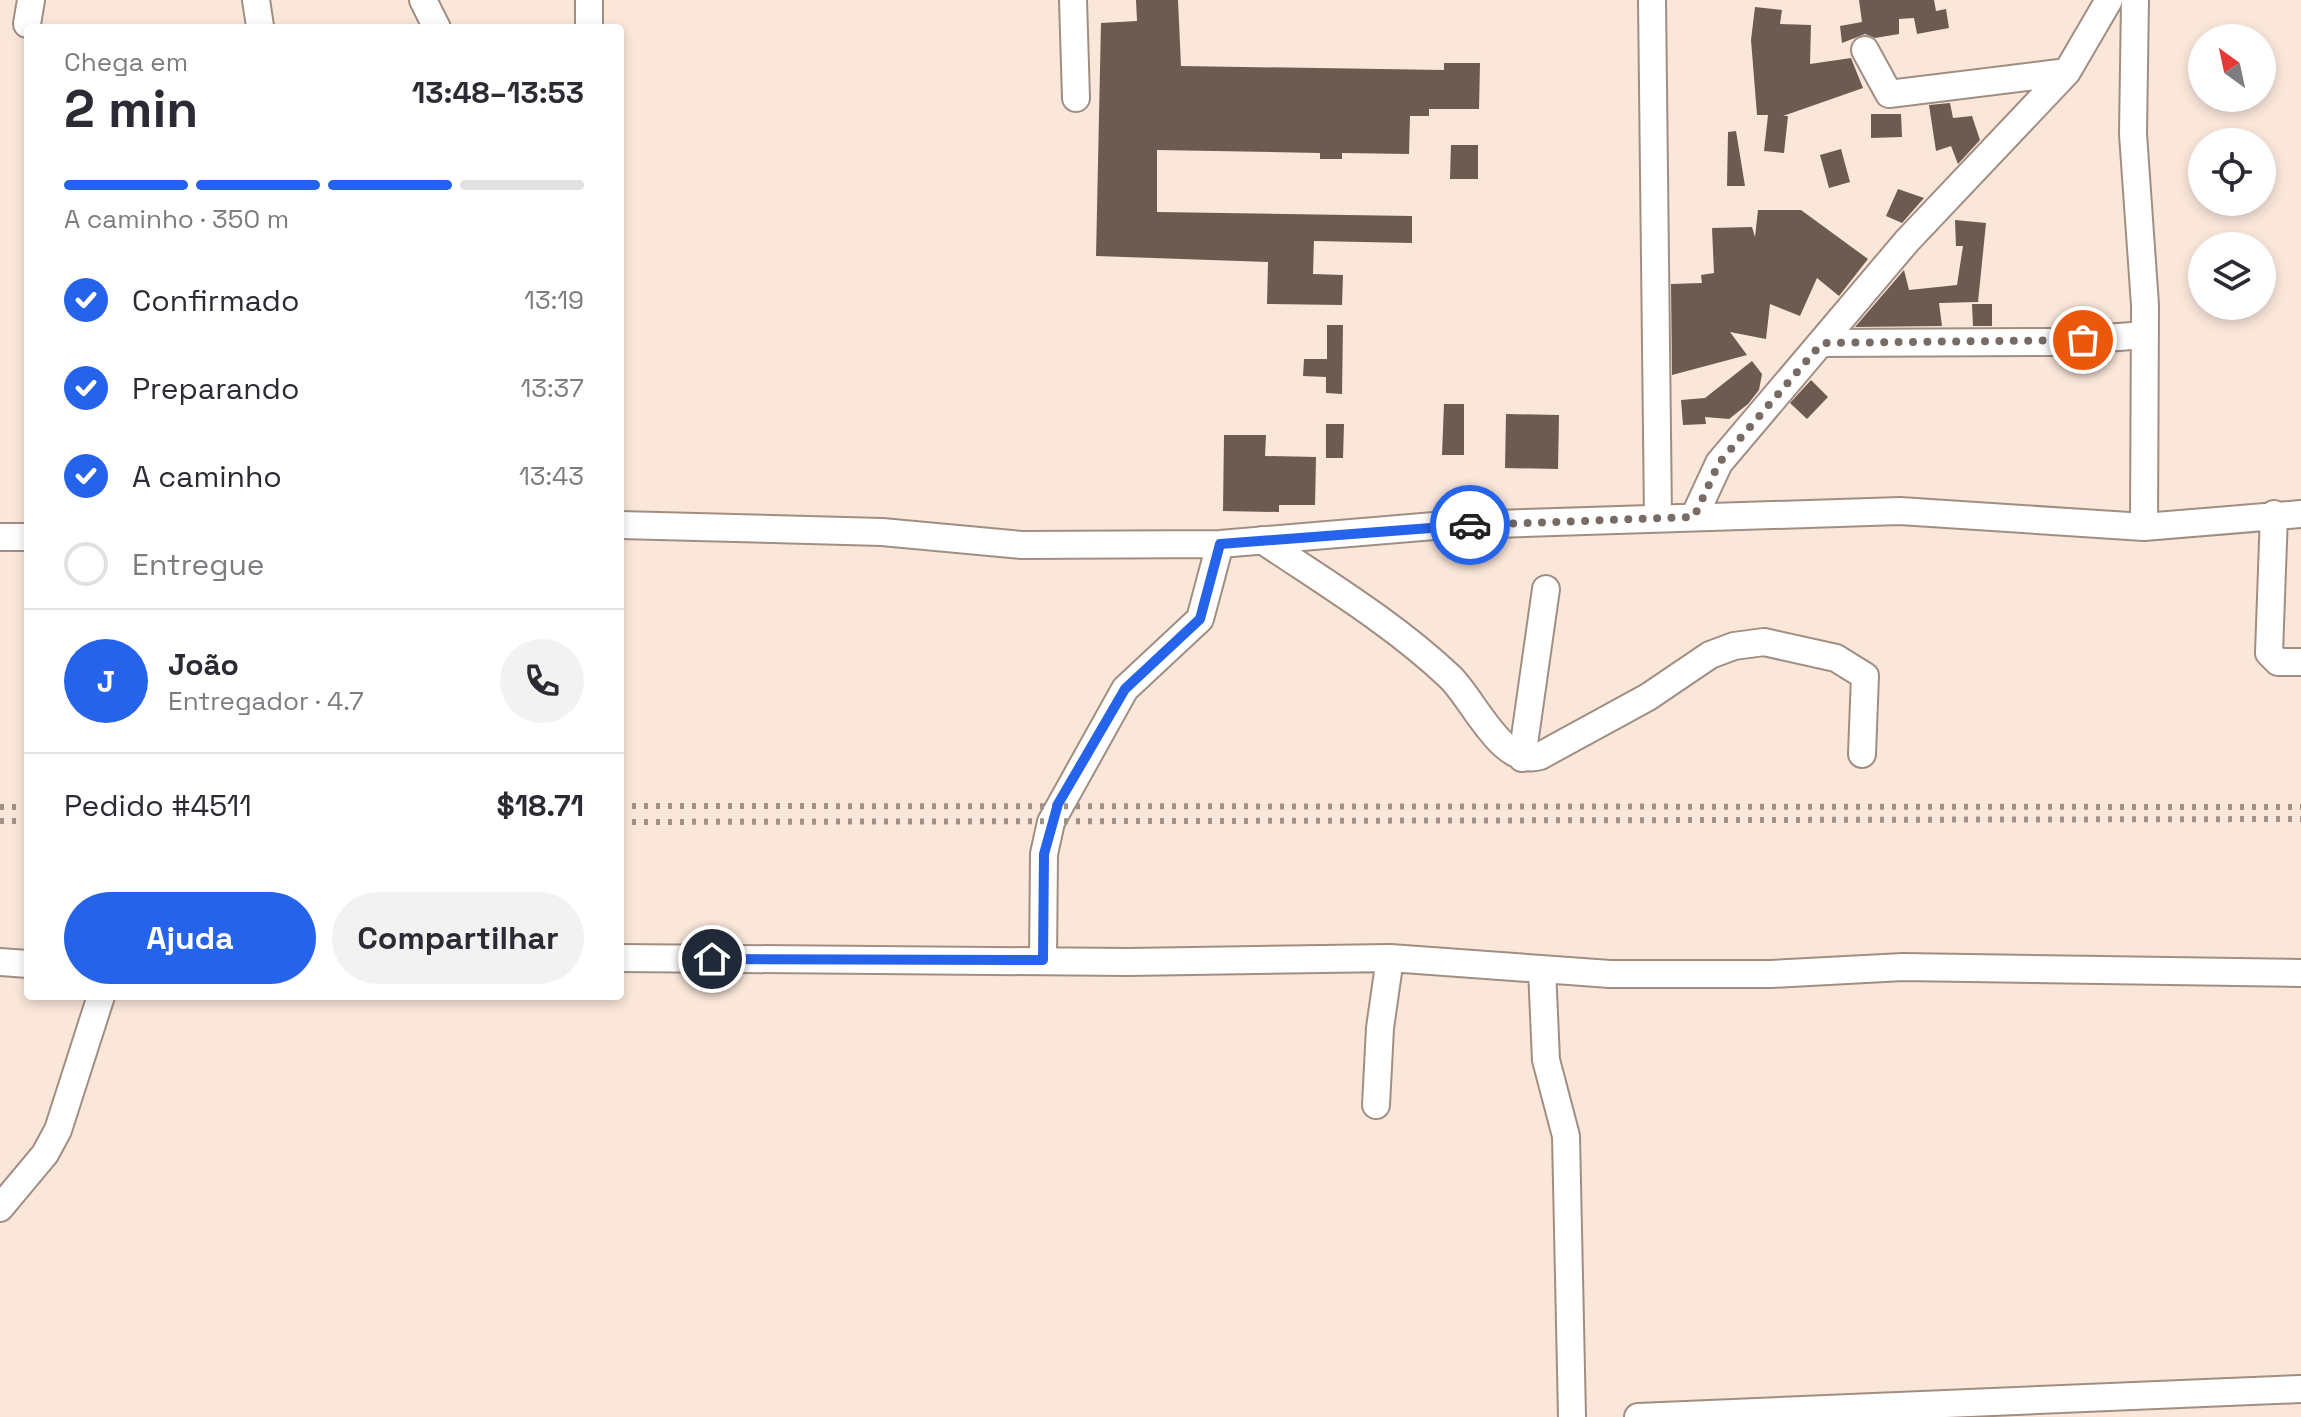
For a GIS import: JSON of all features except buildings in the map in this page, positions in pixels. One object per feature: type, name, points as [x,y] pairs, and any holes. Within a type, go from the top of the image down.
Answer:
[{"type":"street","points":[[423,0],[435,24]]},
{"type":"street","points":[[589,0],[589,24]]},
{"type":"street","points":[[1073,0],[1076,98]]},
{"type":"street","points":[[1652,0],[1658,518]]},
{"type":"street","points":[[1694,517],[1719,463],[1907,241],[2067,72],[2109,0]]},
{"type":"street","points":[[2135,0],[2133,134],[2145,335],[2144,527]]},
{"type":"street","points":[[1865,50],[1889,94],[2067,72]]},
{"type":"street","points":[[1822,343],[2053,342],[2145,335]]},
{"type":"street","points":[[624,525],[882,532],[1022,545],[1220,544],[1434,526],[1900,511],[2144,527],[2301,514]]},
{"type":"street","points":[[2274,514],[2269,653],[2278,662],[2301,662]]},
{"type":"street","points":[[0,537],[24,537]]},
{"type":"street","points":[[1262,540],[1355,603],[1450,677],[1506,748],[1522,758],[1540,756],[1648,697],[1710,655],[1734,646],[1764,642],[1836,658],[1865,676],[1862,754]]},
{"type":"street","points":[[1043,960],[1044,854],[1054,813],[1125,689],[1200,619],[1220,544]]},
{"type":"street","points":[[1522,758],[1546,589]]},
{"type":"street","points":[[624,958],[1143,962],[1390,958],[1625,974],[1771,974],[1903,967],[2301,973]]},
{"type":"street","points":[[1376,1105],[1380,1028],[1390,958]]},
{"type":"street","points":[[0,962],[24,964]]},
{"type":"street","points":[[1542,969],[1546,1060],[1566,1136],[1572,1417]]},
{"type":"street","points":[[0,1208],[45,1154],[58,1130],[100,1000]]},
{"type":"street","points":[[1638,1417],[2301,1389]]},
{"type":"railway","points":[[624,806],[2301,807]]},
{"type":"railway","points":[[0,807],[24,807]]},
{"type":"railway","points":[[624,822],[2301,819]]},
{"type":"railway","points":[[0,821],[24,821]]},
{"type":"way so far","points":[[1470,525],[1694,517],[1719,463],[1822,343],[2083,340]]},
{"type":"route","points":[[712,959],[1043,960],[1044,854],[1058,804],[1125,689],[1190,632],[1200,619],[1220,544],[1470,525]]}]
